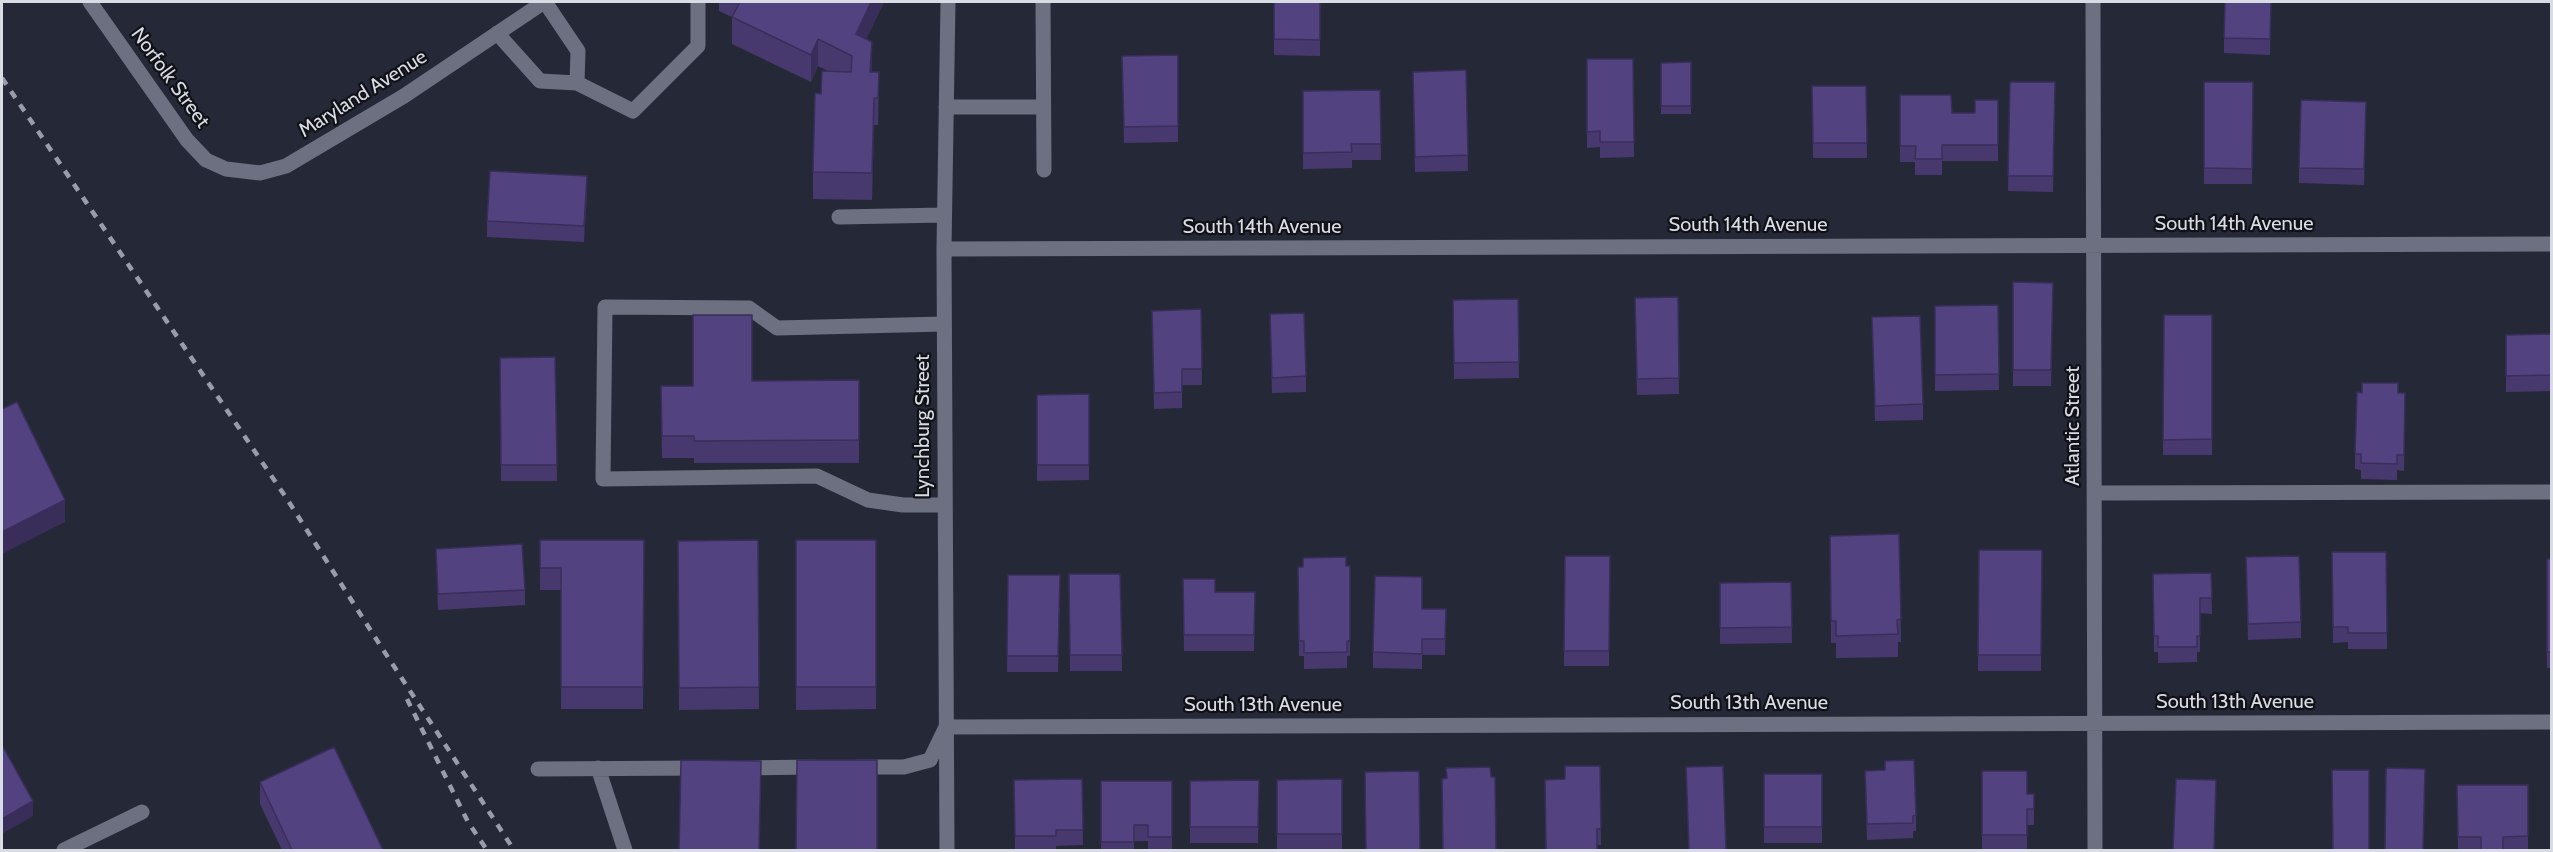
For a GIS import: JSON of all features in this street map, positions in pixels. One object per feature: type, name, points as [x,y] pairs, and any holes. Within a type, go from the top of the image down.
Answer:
[{"type":"street","name":"Norfolk Street","points":[[90,2],[196,149]]},
{"type":"street","name":"Maryland Avenue","points":[[196,149],[206,160],[226,169],[260,173],[286,166],[404,96],[545,2]]},
{"type":"street","points":[[545,2],[578,51],[577,83]]},
{"type":"street","points":[[497,33],[540,81],[577,83],[633,111],[698,46],[698,2]]},
{"type":"street","name":"Lynchburg Street","points":[[947,850],[944,215],[948,2]]},
{"type":"street","points":[[1043,2],[1044,170]]},
{"type":"street","name":"Atlantic Street","points":[[2093,2],[2095,850]]},
{"type":"street","points":[[946,107],[1043,107]]},
{"type":"street","points":[[839,217],[944,215]]},
{"type":"street","name":"South 14th Avenue","points":[[944,249],[2552,244]]},
{"type":"street","points":[[944,324],[777,328],[749,308],[605,307],[603,479],[817,477],[868,500],[903,505],[944,505]]},
{"type":"street","points":[[2094,493],[2552,492]]},
{"type":"street","name":"South 13th Avenue","points":[[946,727],[2552,722]]},
{"type":"street","points":[[538,769],[904,766],[930,760],[946,727]]},
{"type":"street","points":[[598,768],[625,850]]},
{"type":"street","points":[[64,850],[142,812]]},
{"type":"building","points":[[740,2],[871,2],[856,34],[872,42],[870,72],[879,72],[878,98],[874,98],[872,173],[813,172],[815,93],[821,94],[822,71],[851,72],[852,56],[818,39],[811,55],[732,17]]},
{"type":"building","points":[[1274,2],[1320,2],[1320,40],[1274,39]]},
{"type":"building","points":[[2225,2],[2271,2],[2270,39],[2224,38]]},
{"type":"building","points":[[1178,55],[1178,126],[1124,127],[1122,56]]},
{"type":"building","points":[[1587,59],[1633,59],[1634,142],[1600,142],[1600,131],[1587,132]]},
{"type":"building","points":[[1691,62],[1691,106],[1661,106],[1661,63]]},
{"type":"building","points":[[1466,70],[1468,155],[1415,157],[1413,72]]},
{"type":"building","points":[[2010,82],[2055,82],[2053,176],[2008,176]]},
{"type":"building","points":[[2204,82],[2253,82],[2252,169],[2204,168]]},
{"type":"building","points":[[1812,86],[1866,86],[1867,143],[1813,143]]},
{"type":"building","points":[[1380,90],[1381,144],[1351,144],[1352,152],[1303,153],[1303,91]]},
{"type":"building","points":[[1900,95],[1951,95],[1952,113],[1975,113],[1975,100],[1998,100],[1998,145],[1942,145],[1942,159],[1915,159],[1916,146],[1900,146]]},
{"type":"building","points":[[2301,100],[2366,102],[2364,169],[2299,168]]},
{"type":"building","points":[[490,171],[587,176],[584,226],[487,221]]},
{"type":"building","points":[[2013,282],[2053,283],[2051,370],[2013,370]]},
{"type":"building","points":[[1678,297],[1679,378],[1637,379],[1635,298]]},
{"type":"building","points":[[1518,299],[1519,362],[1454,363],[1453,300]]},
{"type":"building","points":[[1998,305],[1999,374],[1935,375],[1935,306]]},
{"type":"building","points":[[1201,309],[1202,369],[1182,369],[1182,392],[1154,393],[1152,311]]},
{"type":"building","points":[[1304,313],[1306,376],[1272,378],[1270,314]]},
{"type":"building","points":[[693,315],[752,315],[752,381],[859,380],[859,440],[694,441],[694,436],[662,436],[661,386],[693,386]]},
{"type":"building","points":[[2164,315],[2212,315],[2212,439],[2163,440]]},
{"type":"building","points":[[1920,316],[1923,404],[1875,406],[1872,317]]},
{"type":"building","points":[[2552,334],[2552,375],[2506,376],[2506,335]]},
{"type":"building","points":[[555,357],[557,465],[501,465],[500,358]]},
{"type":"building","points":[[2362,383],[2398,383],[2398,393],[2405,393],[2404,455],[2397,455],[2397,464],[2361,463],[2361,454],[2355,454],[2357,392],[2362,393]]},
{"type":"building","points":[[1089,394],[1089,465],[1037,465],[1037,395]]},
{"type":"building","points":[[17,402],[65,500],[2,532],[2,409]]},
{"type":"building","points":[[1899,534],[1901,619],[1897,620],[1898,634],[1836,636],[1836,621],[1831,621],[1830,536]]},
{"type":"building","points":[[540,540],[644,540],[643,687],[561,687],[561,568],[540,568]]},
{"type":"building","points":[[758,540],[759,687],[679,688],[678,541]]},
{"type":"building","points":[[796,540],[876,540],[876,687],[796,687]]},
{"type":"building","points":[[522,544],[525,590],[438,594],[436,549]]},
{"type":"building","points":[[1979,550],[2042,550],[2041,655],[1978,655]]},
{"type":"building","points":[[2332,552],[2386,552],[2387,633],[2348,633],[2348,627],[2333,627]]},
{"type":"building","points":[[1565,556],[1610,556],[1609,651],[1564,651]]},
{"type":"building","points":[[2299,556],[2301,622],[2248,624],[2246,557]]},
{"type":"building","points":[[1346,557],[1346,566],[1350,566],[1350,641],[1347,641],[1347,652],[1304,653],[1304,641],[1299,641],[1298,567],[1303,567],[1303,558]]},
{"type":"building","points":[[2547,559],[2552,559],[2552,652],[2547,652]]},
{"type":"building","points":[[2211,573],[2212,598],[2200,598],[2200,636],[2197,636],[2197,647],[2158,647],[2158,636],[2154,636],[2153,574]]},
{"type":"building","points":[[1069,574],[1120,574],[1122,655],[1070,655]]},
{"type":"building","points":[[1008,575],[1060,575],[1058,656],[1007,656]]},
{"type":"building","points":[[1375,576],[1422,577],[1422,609],[1446,609],[1445,639],[1422,639],[1422,654],[1373,652]]},
{"type":"building","points":[[1183,579],[1215,579],[1215,592],[1255,592],[1254,635],[1184,635]]},
{"type":"building","points":[[1791,582],[1792,627],[1720,628],[1720,583]]},
{"type":"building","points":[[2,745],[33,801],[2,819]]},
{"type":"building","points":[[334,747],[383,850],[292,850],[260,782]]},
{"type":"building","points":[[681,760],[761,761],[759,850],[679,850]]},
{"type":"building","points":[[797,760],[877,760],[877,850],[796,850]]},
{"type":"building","points":[[1914,760],[1916,815],[1913,816],[1913,823],[1867,824],[1865,771],[1885,770],[1885,761]]},
{"type":"building","points":[[1565,766],[1600,766],[1601,829],[1597,829],[1597,850],[1546,850],[1545,780],[1565,779]]},
{"type":"building","points":[[1723,766],[1726,850],[1689,850],[1686,767]]},
{"type":"building","points":[[1490,767],[1491,777],[1495,777],[1496,850],[1443,850],[1442,779],[1447,778],[1446,768]]},
{"type":"building","points":[[2386,768],[2425,769],[2423,850],[2385,850]]},
{"type":"building","points":[[2332,770],[2369,770],[2369,850],[2333,850]]},
{"type":"building","points":[[1419,771],[1420,850],[1366,850],[1365,772]]},
{"type":"building","points":[[1982,771],[2027,771],[2027,794],[2034,794],[2034,809],[2027,809],[2027,835],[1982,835]]},
{"type":"building","points":[[1764,774],[1822,774],[1822,827],[1764,827]]},
{"type":"building","points":[[1082,779],[1083,830],[1056,830],[1056,836],[1015,836],[1014,780]]},
{"type":"building","points":[[1342,779],[1342,834],[1277,834],[1277,780]]},
{"type":"building","points":[[2176,779],[2216,780],[2214,850],[2173,850]]},
{"type":"building","points":[[1259,780],[1258,827],[1190,827],[1190,781]]},
{"type":"building","points":[[1101,781],[1172,781],[1172,837],[1148,837],[1148,825],[1134,825],[1134,842],[1101,842]]},
{"type":"building","points":[[2457,785],[2528,785],[2528,836],[2503,837],[2503,850],[2481,850],[2481,837],[2458,837]]},
{"type":"railway","points":[[2,78],[287,499],[514,850]]},
{"type":"railway","points":[[407,699],[468,822],[487,850]]}]
